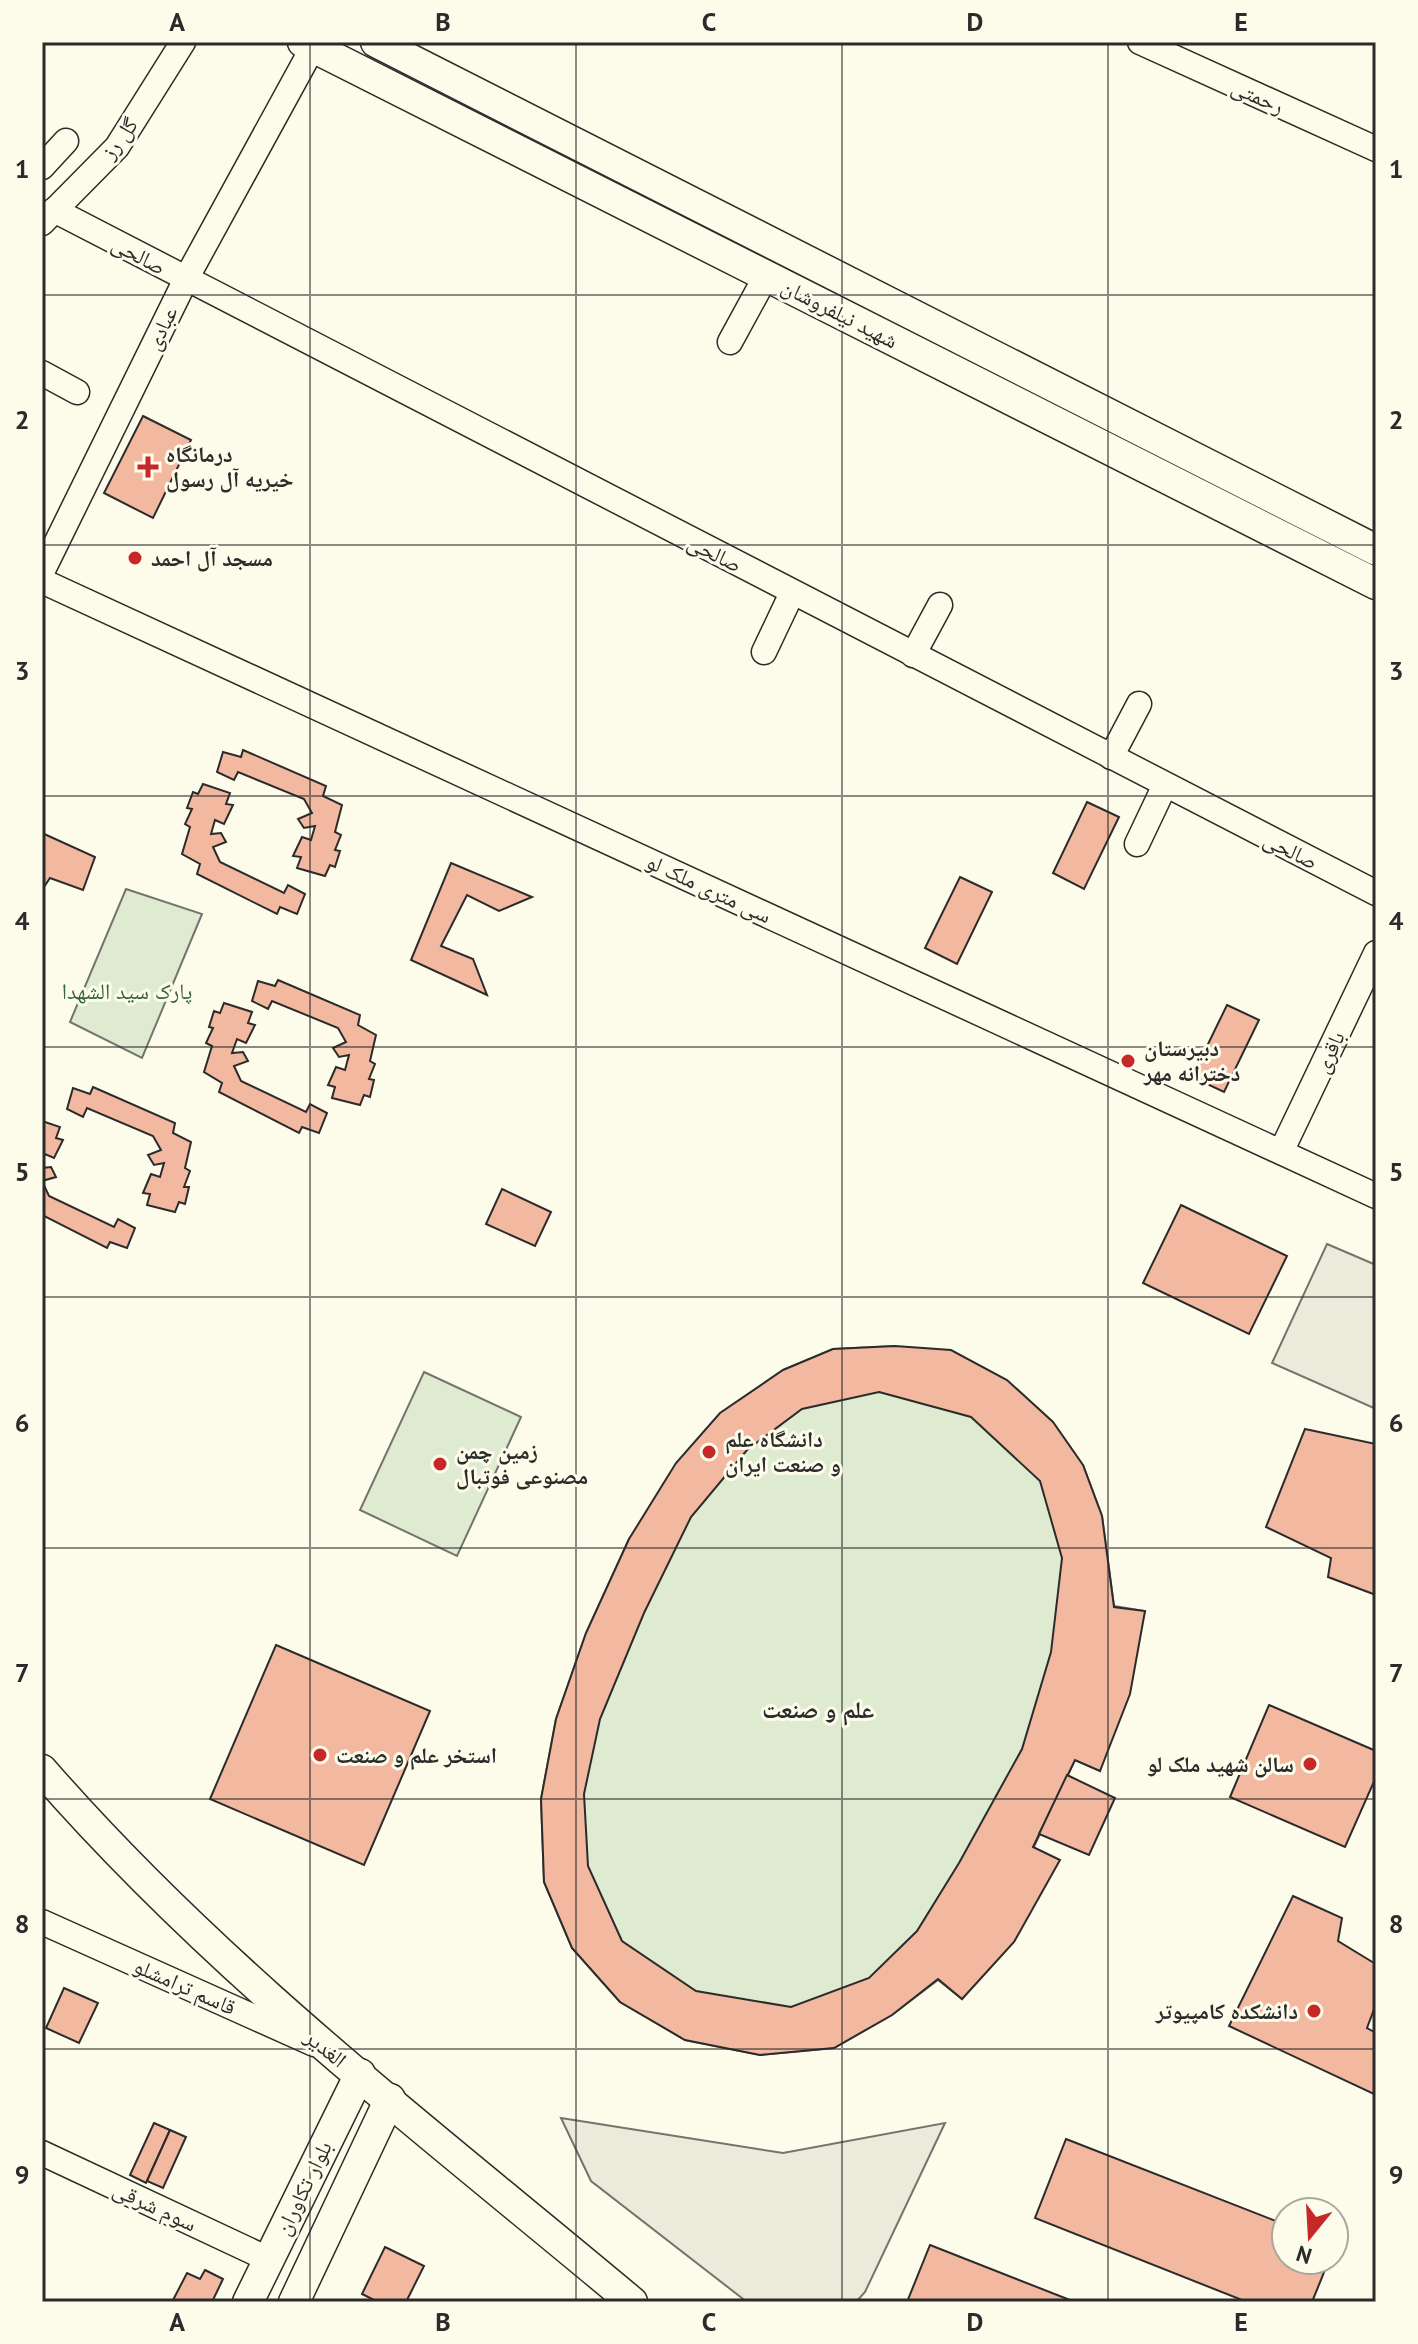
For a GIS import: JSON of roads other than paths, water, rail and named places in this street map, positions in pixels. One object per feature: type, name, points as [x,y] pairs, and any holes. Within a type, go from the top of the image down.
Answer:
[{"type":"main road","name":"شهید نیلفروشان","points":[[376,42],[1376,550]]},
{"type":"main road","name":"شهید نیلفروشان","points":[[310,44],[1376,584]]},
{"type":"main road","name":"الغدیر","points":[[42,1770],[92,1828],[215,1950],[328,2051],[390,2099],[632,2302]]},
{"type":"main road","name":"بلوار تکاوران","points":[[248,2302],[363,2077]]},
{"type":"main road","name":"بلوار تکاوران","points":[[294,2302],[390,2099]]},
{"type":"street","name":"گل رز","points":[[48,217],[117,147],[183,42]]},
{"type":"street","name":"رحمتی","points":[[1140,42],[1376,149]]},
{"type":"street","name":"عبادی","points":[[42,572],[186,279],[310,44]]},
{"type":"street","name":"گل رز","points":[[42,167],[66,141]]},
{"type":"street","name":"صالحی","points":[[48,217],[186,279],[1376,893]]},
{"type":"street","points":[[730,342],[766,276]]},
{"type":"street","points":[[42,373],[77,392]]},
{"type":"street","name":"سی متری ملک لو","points":[[42,581],[1376,1196]]},
{"type":"street","points":[[764,652],[792,593]]},
{"type":"street","points":[[913,655],[940,605]]},
{"type":"street","points":[[1111,757],[1139,704]]},
{"type":"street","points":[[1137,844],[1165,785]]},
{"type":"street","name":"باقری","points":[[1281,1152],[1376,953]]},
{"type":"street","name":"قاسم ترامشلو","points":[[42,1922],[328,2051]]},
{"type":"street","name":"سوم شرقی","points":[[42,2153],[268,2259]]},
{"type":"place","name":"درمانگاه خیریه آل رسول","points":[[148,467]]},
{"type":"place","name":"مسجد آل احمد","points":[[135,558]]},
{"type":"place","name":"دبیرستان دخترانه مهر","points":[[1128,1061]]},
{"type":"place","name":"دانشگاه علم و صنعت ایران","points":[[709,1452]]},
{"type":"place","name":"زمین چمن مصنوعی فوتبال","points":[[440,1464]]},
{"type":"place","name":"استخر علم و صنعت","points":[[320,1755]]},
{"type":"place","name":"سالن شهید ملک لو","points":[[1310,1764]]},
{"type":"place","name":"دانشکده کامپیوتر","points":[[1314,2011]]},
{"type":"district","name":"علم و صنعت","points":[[818,1710]]},
{"type":"park label","name":"پارک سید الشهدا","points":[[127,991]]}]
